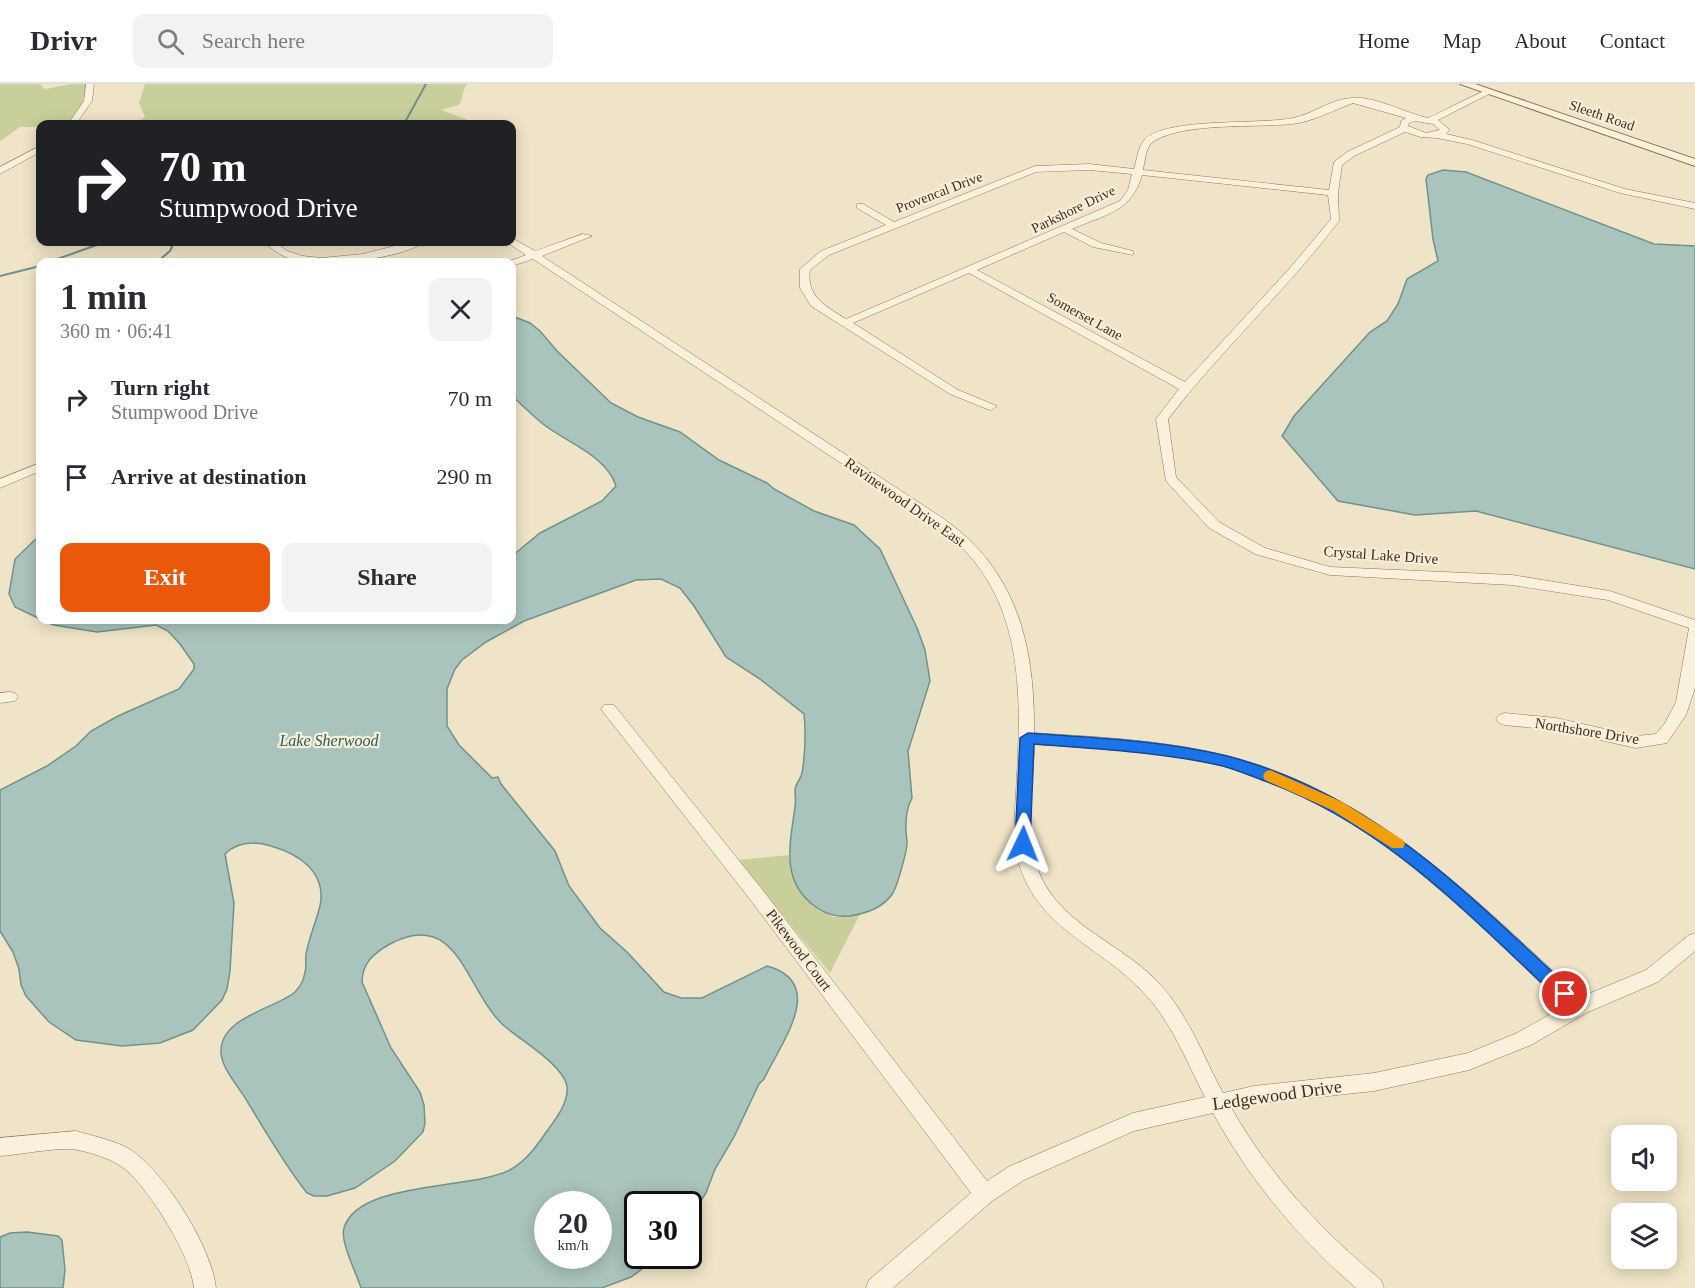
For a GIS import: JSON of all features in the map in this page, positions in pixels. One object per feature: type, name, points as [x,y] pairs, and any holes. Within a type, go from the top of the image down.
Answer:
[{"type":"street","points":[[75,120],[88,104],[91,93],[90,84]]},
{"type":"street","name":"Sleeth Road","points":[[1465,84],[1695,163]]},
{"type":"street","points":[[1430,120],[1488,92]]},
{"type":"street","name":"Crystal Lake Drive","points":[[1500,96],[1442,130],[1391,138],[1341,160],[1338,164],[1333,193],[1336,219],[1326,233],[1185,387],[1162,419],[1170,478],[1215,525],[1260,551],[1329,571],[1512,580],[1610,596],[1695,625]]},
{"type":"street","name":"Parkshore Drive","points":[[845,323],[1123,203],[1133,190],[1145,146],[1150,139],[1193,127],[1294,121],[1352,100],[1363,101],[1415,118]]},
{"type":"street","name":"Parkshore Drive","points":[[1388,110],[1405,125]]},
{"type":"street","name":"Crystal Lake Drive","points":[[1391,138],[1415,118],[1430,120],[1442,130],[1469,142],[1629,193],[1695,206]]},
{"type":"street","name":"Crystal Lake Drive","points":[[1405,125],[1418,134]]},
{"type":"street","points":[[0,171],[36,151]]},
{"type":"street","name":"Provencal Drive","points":[[991,406],[954,392],[815,304],[806,294],[803,279],[805,269],[812,261],[825,254],[1035,170],[1073,166],[1333,193]]},
{"type":"street","points":[[860,206],[893,225]]},
{"type":"street","points":[[1065,229],[1097,244],[1129,254]]},
{"type":"street","points":[[516,262],[587,236]]},
{"type":"street","name":"Ravinewood Drive East","points":[[516,244],[923,511],[956,534],[975,552],[1006,597],[1020,639],[1027,687],[1028,738],[1023,844],[1026,861],[1038,889],[1065,923],[1131,969],[1165,1003],[1181,1029],[1218,1103],[1263,1176],[1327,1247],[1370,1287]]},
{"type":"street","points":[[274,246],[296,256],[308,258]]},
{"type":"street","points":[[352,258],[377,255],[406,246]]},
{"type":"street","name":"Somerset Lane","points":[[970,270],[1185,387]]},
{"type":"street","points":[[0,484],[36,469]]},
{"type":"street","name":"Northshore Drive","points":[[1504,719],[1556,723],[1636,742],[1661,739],[1674,725],[1684,704],[1695,631]]},
{"type":"street","name":"Pikewood Court","points":[[609,709],[755,893],[985,1194]]},
{"type":"street","points":[[1028,738],[1134,747],[1199,756],[1254,770],[1311,793],[1369,825],[1403,848],[1579,1007]]},
{"type":"street","name":"Ledgewood Drive","points":[[878,1288],[985,1194],[1017,1173],[1133,1122],[1254,1095],[1374,1082],[1451,1066],[1513,1044],[1579,1007],[1652,976],[1695,940]]},
{"type":"street","points":[[0,1147],[76,1140],[105,1149],[132,1162],[161,1196],[190,1243],[204,1278],[205,1288]]},
{"type":"green space","points":[[0,84],[40,84],[45,89],[71,84],[90,84],[81,115],[76,120],[36,120],[36,127],[20,127],[0,141]]},
{"type":"green space","points":[[145,84],[467,84],[459,105],[441,110],[467,120],[141,120],[145,117],[139,103]]},
{"type":"green space","points":[[789,855],[795,884],[811,904],[833,917],[860,914],[830,973],[737,860]]},
{"type":"water","points":[[1443,170],[1466,172],[1654,244],[1695,246],[1695,569],[1476,511],[1415,515],[1338,501],[1282,436],[1294,416],[1370,332],[1387,321],[1398,304],[1407,279],[1438,261],[1426,179],[1428,175]]},
{"type":"water","name":"Lake Sherwood","points":[[516,318],[530,323],[540,331],[557,351],[611,403],[638,417],[680,432],[719,460],[767,483],[814,511],[854,525],[880,549],[917,628],[925,650],[930,681],[908,751],[912,798],[906,819],[906,852],[893,893],[874,909],[850,916],[836,916],[820,910],[805,897],[792,874],[790,861],[795,789],[804,759],[804,714],[760,679],[726,657],[680,588],[661,579],[636,580],[524,621],[486,642],[462,660],[455,669],[447,689],[447,726],[459,745],[492,778],[498,777],[501,784],[555,851],[569,886],[600,928],[627,952],[664,992],[681,998],[702,998],[767,966],[785,974],[795,986],[798,1000],[795,1016],[788,1032],[715,1169],[702,1199],[702,1191],[624,1191],[624,1269],[642,1269],[631,1277],[602,1288],[361,1288],[346,1249],[343,1234],[344,1228],[354,1213],[370,1202],[392,1194],[470,1181],[510,1170],[531,1153],[558,1116],[567,1092],[564,1078],[549,1061],[502,1024],[489,1009],[458,957],[446,944],[431,936],[413,936],[390,944],[370,959],[364,969],[362,982],[391,1048],[420,1092],[424,1105],[423,1132],[395,1161],[355,1188],[327,1196],[314,1196],[307,1193],[231,1078],[221,1053],[223,1041],[238,1022],[295,992],[304,977],[307,948],[320,906],[321,894],[319,883],[309,866],[281,849],[258,843],[241,844],[225,854],[234,903],[227,989],[222,1000],[193,1030],[160,1043],[122,1046],[76,1040],[49,1022],[26,996],[13,952],[0,931],[0,790],[47,766],[76,746],[91,731],[118,716],[179,689],[194,669],[194,664],[180,644],[168,631],[156,625],[97,632],[51,624],[516,624],[516,553],[540,533],[602,501],[616,486],[611,475],[595,458],[553,431],[516,400]]},
{"type":"water","points":[[36,539],[36,617],[15,607],[9,594],[15,559]]},
{"type":"water","points":[[27,1232],[58,1236],[62,1240],[65,1270],[63,1288],[0,1288],[0,1237],[10,1233]]},
{"type":"waterway","points":[[406,120],[426,84]]},
{"type":"waterway","points":[[60,258],[94,246]]},
{"type":"waterway","points":[[162,258],[172,246]]},
{"type":"waterway","points":[[0,276],[36,267]]},
{"type":"slow traffic","points":[[1270,776],[1302,788],[1337,806],[1397,844]]},
{"type":"route","points":[[1023,844],[1028,738],[1154,749],[1226,762],[1302,788],[1385,835],[1433,873],[1565,994]]}]
